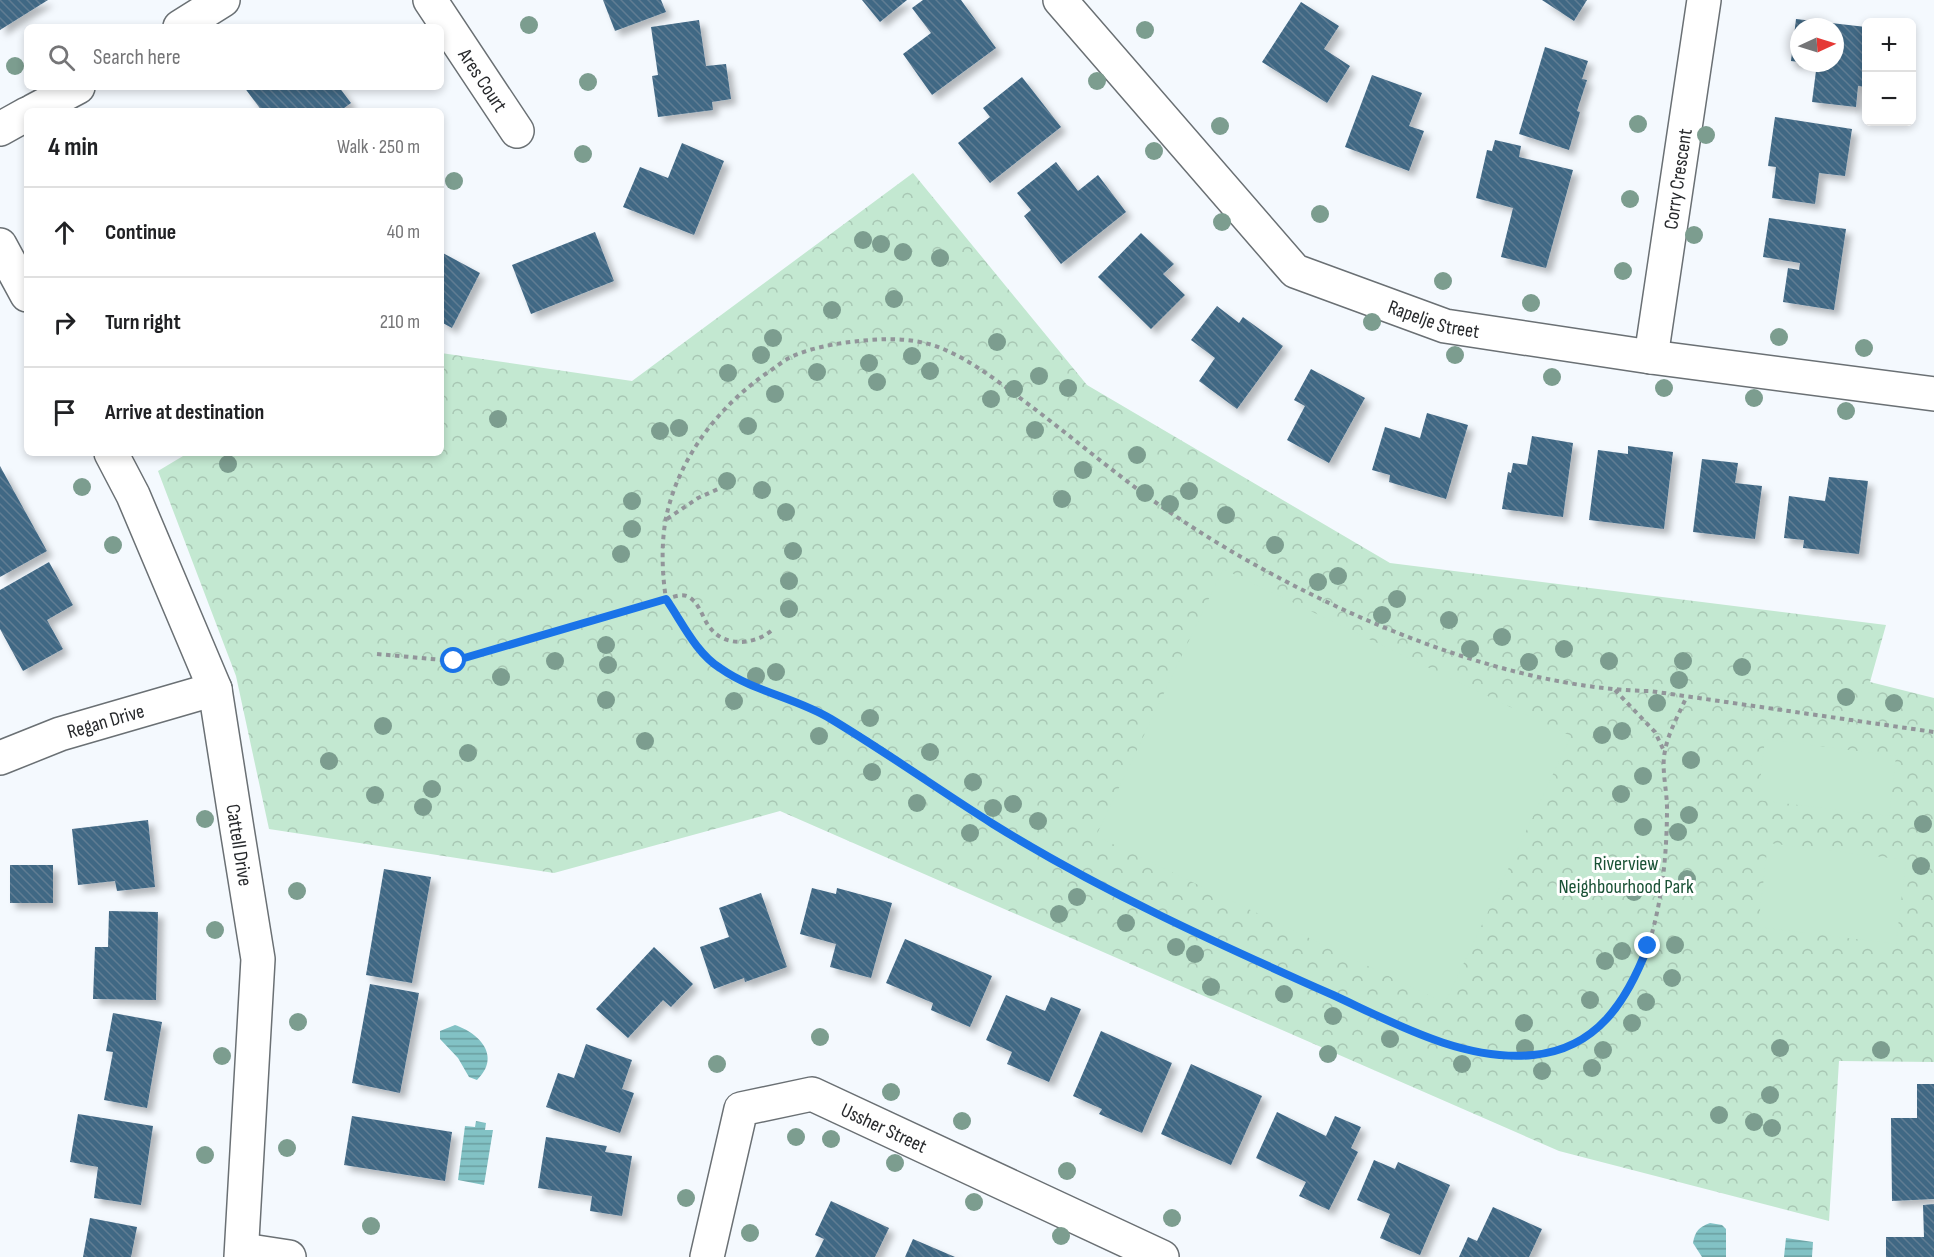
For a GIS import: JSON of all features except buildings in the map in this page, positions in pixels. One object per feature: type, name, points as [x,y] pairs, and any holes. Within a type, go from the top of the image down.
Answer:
[{"type":"street","points":[[185,24],[223,0]]},
{"type":"street","name":"Ares Court","points":[[430,0],[517,131]]},
{"type":"street","name":"Rapelje Street","points":[[1059,0],[1295,271],[1445,326],[1651,357],[1934,394]]},
{"type":"street","name":"Corry Crescent","points":[[1651,357],[1704,0]]},
{"type":"street","points":[[39,108],[72,90]]},
{"type":"street","points":[[0,129],[24,116]]},
{"type":"street","points":[[0,245],[24,289]]},
{"type":"street","name":"Cattell Drive","points":[[113,456],[133,495],[215,689],[258,959],[242,1253]]},
{"type":"street","name":"Regan Drive","points":[[0,758],[60,734],[215,689]]},
{"type":"street","name":"Ussher Street","points":[[707,1257],[741,1109],[812,1094],[1162,1257]]},
{"type":"street","points":[[242,1253],[289,1257]]},
{"type":"path","points":[[1615,690],[1654,732],[1664,752],[1667,809],[1664,869],[1648,946],[1624,999],[1604,1022],[1570,1046],[1533,1055],[1481,1053],[1396,1023],[1235,952],[1090,879],[994,825],[828,717],[751,686],[718,668],[700,650],[666,599],[663,574],[666,520],[675,485],[701,437],[748,386],[791,356],[846,342],[878,339],[926,344],[978,366],[1145,495],[1211,538],[1300,588],[1456,655],[1513,670],[1615,690],[1650,691],[1934,732]]},
{"type":"path","points":[[666,520],[698,498],[717,489]]},
{"type":"path","points":[[377,654],[454,661],[682,595],[689,597],[698,606],[709,627],[722,638],[738,643],[752,641],[771,631]]},
{"type":"path","points":[[1664,752],[1686,698]]},
{"type":"green space","name":"Riverview Neighbourhood Park","points":[[913,173],[1087,385],[1390,563],[1886,625],[1870,682],[1934,698],[1934,1062],[1839,1061],[1829,1221],[1559,1151],[780,811],[554,873],[269,829],[236,676],[158,471],[183,456],[444,456],[444,353],[632,381]]},
{"type":"green space","points":[[1223,569],[1571,736],[1445,1003],[1096,836]]},
{"type":"green space","points":[[1765,739],[1896,756],[1889,816],[1758,800]]},
{"type":"green space","points":[[1768,843],[1906,860],[1896,944],[1758,927]]},
{"type":"water","points":[[455,1025],[472,1034],[484,1046],[487,1062],[477,1080],[469,1077],[458,1058],[440,1039],[440,1031]]},
{"type":"water","points":[[476,1121],[486,1123],[485,1130],[493,1130],[484,1185],[458,1180],[465,1126],[475,1127]]},
{"type":"water","points":[[1710,1223],[1722,1225],[1726,1229],[1726,1257],[1702,1257],[1693,1243],[1698,1230]]},
{"type":"water","points":[[1786,1238],[1813,1242],[1812,1257],[1784,1257]]},
{"type":"route","points":[[454,661],[666,599],[700,650],[718,668],[751,686],[828,717],[994,825],[1100,884],[1235,952],[1386,1019],[1458,1047],[1481,1053],[1509,1056],[1551,1052],[1570,1046],[1589,1034],[1604,1022],[1624,999],[1637,975],[1648,946]]}]
